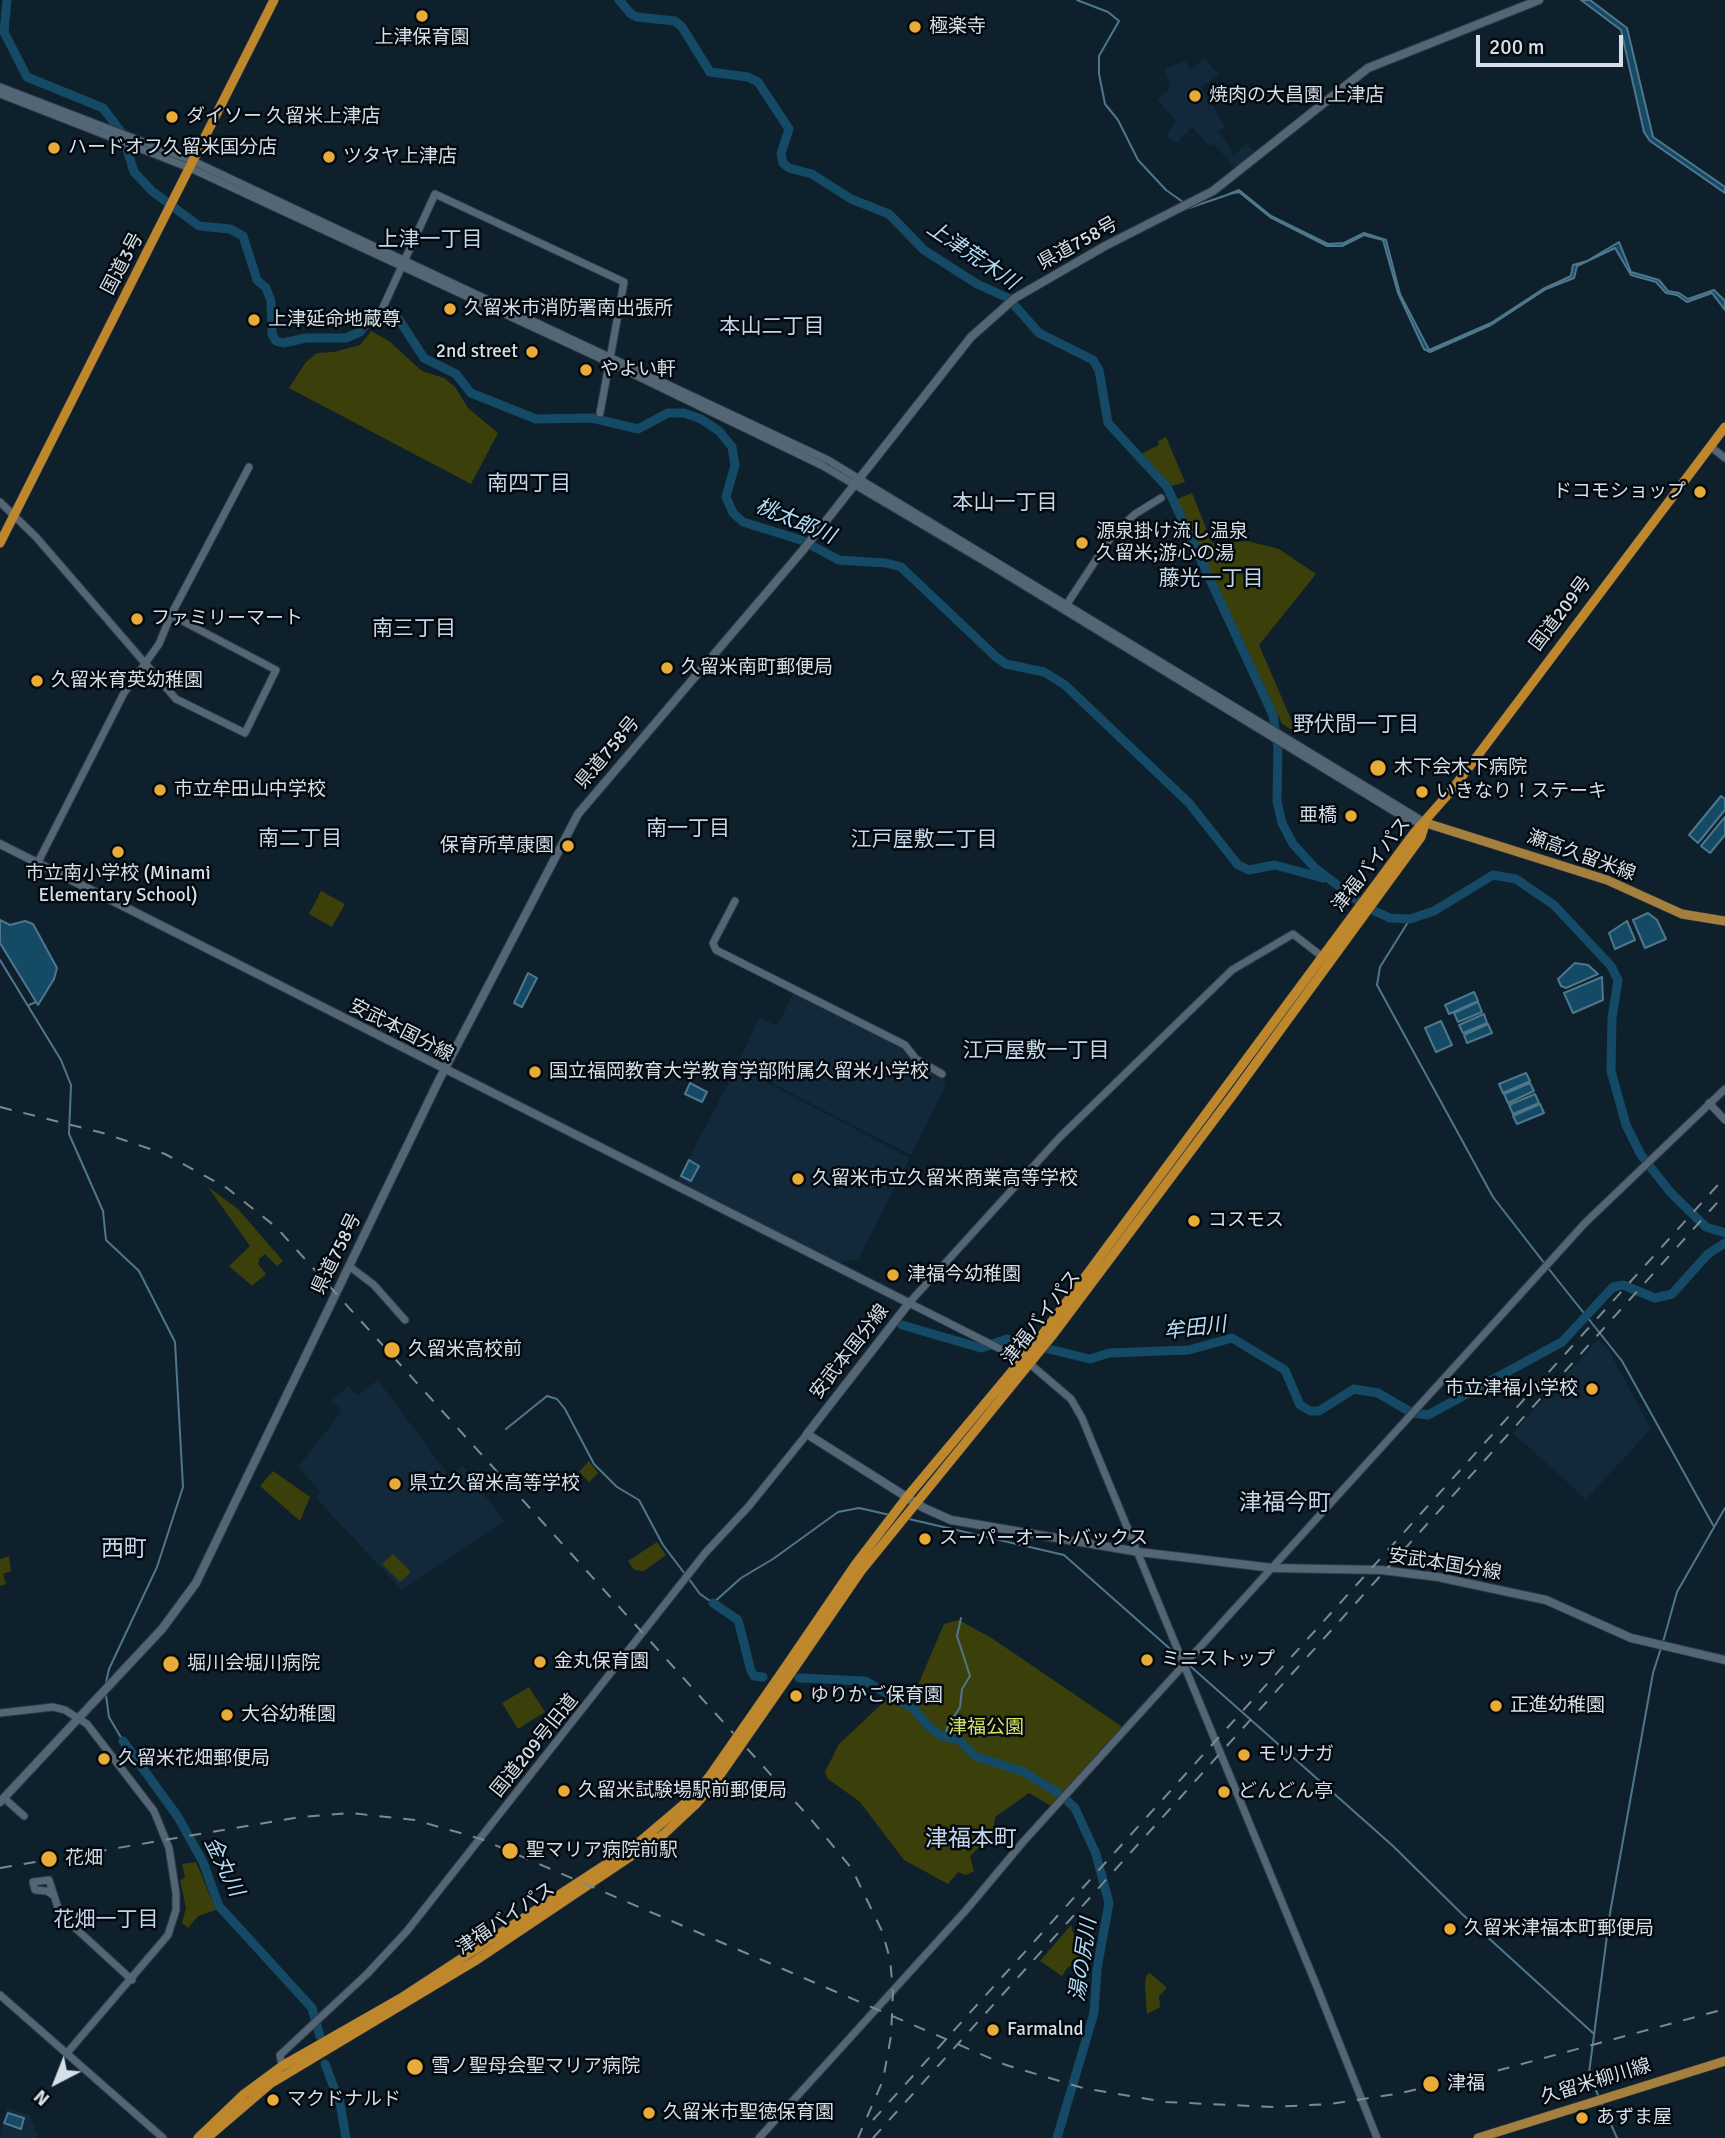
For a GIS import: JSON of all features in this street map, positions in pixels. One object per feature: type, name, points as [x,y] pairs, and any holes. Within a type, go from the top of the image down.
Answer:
[{"type":"highway","name":"国道3号","points":[[0,543],[274,0]]},
{"type":"highway","name":"国道209号","points":[[1426,823],[1725,427]]},
{"type":"highway","name":"津福バイパス","points":[[207,2138],[270,2084],[475,1961],[664,1834],[693,1801],[787,1671],[855,1565],[1026,1362],[1356,920],[1414,833],[1426,823]]},
{"type":"highway","name":"津福バイパス","points":[[1026,1362],[1324,958],[1356,920]]},
{"type":"highway","name":"津福バイパス","points":[[198,2138],[244,2094],[282,2066],[401,1998],[638,1844],[693,1801]]},
{"type":"main road","name":"県道758号","points":[[2,1800],[162,1629],[196,1583],[444,1070],[578,814],[803,551],[971,337],[1015,298],[1105,246],[1213,191],[1368,68],[1539,0]]},
{"type":"main road","name":"瀬高久留米線","points":[[1426,823],[1607,880],[1682,914],[1725,921]]},
{"type":"main road","name":"安武本国分線","points":[[0,845],[909,1303],[807,1434],[911,1499],[951,1520],[1139,1552],[1273,1568],[1381,1570],[1438,1577],[1546,1601],[1631,1638],[1725,1660]]},
{"type":"main road","name":"久留米柳川線","points":[[1478,2138],[1725,2061]]},
{"type":"street","points":[[0,87],[192,165],[608,359],[858,481],[1408,820],[1426,823]]},
{"type":"street","points":[[0,94],[192,165]]},
{"type":"street","points":[[379,316],[435,194],[464,206],[624,282],[600,414]]},
{"type":"street","points":[[1711,447],[1725,458]]},
{"type":"street","points":[[37,864],[124,693],[159,644],[170,615],[249,467]]},
{"type":"street","points":[[1065,607],[1113,534],[1135,514],[1161,498]]},
{"type":"street","points":[[0,502],[36,537],[176,699],[245,733],[275,670],[170,615]]},
{"type":"street","points":[[1065,607],[1266,724],[1426,823]]},
{"type":"street","points":[[735,901],[713,943],[716,950],[905,1045],[916,1059],[942,1074]]},
{"type":"street","points":[[1324,958],[1293,934],[1232,970],[1060,1137],[909,1303],[1026,1362],[1070,1399],[1082,1418],[1377,2138]]},
{"type":"street","points":[[759,2138],[1585,1223],[1638,1169],[1725,1089]]},
{"type":"street","points":[[1709,1103],[1725,1120]]},
{"type":"street","points":[[349,1266],[374,1285],[405,1320]]},
{"type":"street","name":"国道209号旧道","points":[[282,2066],[280,2055],[368,1974],[407,1931],[706,1552],[749,1506],[807,1434]]},
{"type":"street","points":[[0,1713],[53,1707],[78,1717],[98,1734],[154,1811],[169,1848],[176,1893],[173,1922],[160,1948],[67,2053]]},
{"type":"street","points":[[2,1800],[24,1816]]},
{"type":"street","points":[[53,1895],[60,1914],[68,1923],[132,1979]]},
{"type":"street","points":[[0,1995],[163,2138]]},
{"type":"shaded area","points":[[1581,0],[1590,0],[1627,28],[1653,137],[1725,187],[1725,193],[1650,141],[1644,132],[1621,30]]},
{"type":"shaded area","points":[[1204,59],[1219,74],[1201,87],[1225,126],[1219,132],[1234,155],[1246,144],[1257,153],[1237,170],[1214,144],[1210,146],[1192,127],[1176,143],[1166,135],[1176,121],[1157,99],[1170,88],[1165,69],[1185,61],[1191,70]]},
{"type":"shaded area","points":[[1239,190],[1271,216],[1328,244],[1344,243],[1364,233],[1386,240],[1400,294],[1429,350],[1491,323],[1543,289],[1571,276],[1573,265],[1587,261],[1619,242],[1631,272],[1659,280],[1668,291],[1679,293],[1688,299],[1714,290],[1725,301],[1725,310],[1712,293],[1687,302],[1677,295],[1666,293],[1656,282],[1631,275],[1615,248],[1577,266],[1574,278],[1546,289],[1491,325],[1430,352],[1424,349],[1398,293],[1383,240],[1364,235],[1342,246],[1327,246],[1270,217],[1239,192],[1229,194]]},
{"type":"shaded area","points":[[1721,796],[1725,799],[1725,810],[1698,843],[1689,835]]},
{"type":"shaded area","points":[[1725,817],[1725,835],[1710,853],[1701,846]]},
{"type":"shaded area","points":[[1648,913],[1657,920],[1666,939],[1645,948],[1633,920]]},
{"type":"shaded area","points":[[0,920],[10,925],[25,921],[33,924],[57,968],[54,979],[38,1005],[0,943]]},
{"type":"shaded area","points":[[1627,921],[1635,940],[1615,949],[1609,933]]},
{"type":"shaded area","points":[[1575,963],[1588,965],[1598,974],[1566,988],[1561,986],[1558,979]]},
{"type":"shaded area","points":[[528,973],[537,978],[522,1007],[514,1003]]},
{"type":"shaded area","points":[[1602,977],[1603,1000],[1573,1013],[1564,993]]},
{"type":"shaded area","points":[[794,992],[903,1047],[912,1060],[943,1079],[946,1085],[911,1155],[737,1065],[760,1017],[777,1026]]},
{"type":"shaded area","points":[[1474,992],[1478,1001],[1449,1014],[1445,1005]]},
{"type":"shaded area","points":[[1478,1002],[1482,1012],[1458,1022],[1454,1013]]},
{"type":"shaded area","points":[[1484,1014],[1487,1023],[1463,1033],[1459,1025]]},
{"type":"shaded area","points":[[1441,1021],[1452,1045],[1436,1052],[1425,1028]]},
{"type":"shaded area","points":[[1488,1024],[1492,1033],[1467,1043],[1464,1035]]},
{"type":"shaded area","points":[[737,1067],[910,1158],[858,1259],[839,1263],[676,1183]]},
{"type":"shaded area","points":[[1526,1073],[1530,1081],[1503,1093],[1499,1084]]},
{"type":"shaded area","points":[[690,1083],[707,1092],[702,1102],[685,1094]]},
{"type":"shaded area","points":[[1530,1083],[1534,1091],[1508,1103],[1504,1094]]},
{"type":"shaded area","points":[[1535,1094],[1539,1103],[1513,1114],[1509,1105]]},
{"type":"shaded area","points":[[1540,1104],[1544,1113],[1517,1124],[1513,1116]]},
{"type":"shaded area","points":[[689,1160],[699,1166],[691,1181],[681,1176]]},
{"type":"shaded area","name":"市立津福小学校","points":[[1598,1340],[1608,1349],[1651,1429],[1586,1499],[1513,1433]]},
{"type":"shaded area","name":"県立久留米高等学校","points":[[378,1380],[449,1476],[463,1466],[504,1521],[402,1590],[316,1498],[320,1491],[298,1467],[342,1411],[332,1400],[348,1386],[357,1395]]},
{"type":"shaded area","points":[[7,2108],[30,2115],[38,2138],[0,2138]]},
{"type":"shaded area","points":[[8,2113],[24,2118],[21,2129],[4,2123]]},
{"type":"green space","points":[[371,331],[389,341],[422,371],[444,378],[455,387],[468,408],[498,433],[471,484],[289,388],[306,362],[317,353],[334,352],[360,345]]},
{"type":"green space","points":[[1166,437],[1185,482],[1172,486],[1141,454],[1159,445],[1158,441]]},
{"type":"green space","points":[[1192,493],[1212,543],[1247,541],[1279,549],[1316,574],[1259,645],[1297,733],[1282,724],[1177,499]]},
{"type":"green space","points":[[321,891],[345,904],[332,927],[309,914]]},
{"type":"green space","points":[[208,1187],[238,1209],[283,1261],[277,1266],[265,1254],[260,1258],[258,1264],[266,1274],[252,1286],[229,1266],[250,1246]]},
{"type":"green space","points":[[589,1461],[598,1473],[589,1482],[579,1472]]},
{"type":"green space","points":[[273,1471],[310,1497],[300,1521],[260,1486]]},
{"type":"green space","points":[[657,1542],[666,1555],[644,1571],[634,1570],[628,1561]]},
{"type":"green space","points":[[393,1554],[411,1572],[400,1582],[382,1564]]},
{"type":"green space","points":[[9,1556],[11,1571],[3,1574],[6,1584],[0,1586],[0,1559]]},
{"type":"green space","name":"津福公園","points":[[959,1620],[993,1639],[1122,1729],[1051,1806],[1029,1793],[995,1817],[993,1834],[970,1856],[974,1871],[966,1875],[958,1872],[948,1884],[904,1860],[860,1802],[828,1779],[825,1772],[839,1744],[887,1699],[912,1699],[944,1624]]},
{"type":"green space","points":[[529,1687],[545,1712],[518,1729],[502,1703]]},
{"type":"green space","points":[[196,1862],[216,1910],[198,1916],[188,1928],[182,1923],[186,1908],[180,1880],[185,1878],[182,1864]]},
{"type":"green space","points":[[1071,1925],[1080,1957],[1077,1965],[1068,1967],[1062,1976],[1040,1961]]},
{"type":"green space","points":[[1150,1973],[1167,1988],[1159,1996],[1160,2007],[1147,2014],[1145,1986],[1146,1976]]},
{"type":"waterway","name":"桃太郎川","points":[[7,0],[4,32],[27,77],[103,108],[122,133],[134,172],[152,191],[199,226],[230,229],[243,236],[257,280],[266,288],[271,301],[272,334],[276,341],[283,343],[306,338],[346,338],[360,332],[376,312],[394,312],[424,358],[456,374],[471,393],[536,419],[592,418],[638,429],[668,413],[684,413],[701,419],[719,431],[732,447],[735,465],[726,497],[733,513],[743,522],[801,540],[839,560],[886,563],[901,567],[996,657],[1006,664],[1044,672],[1065,685],[1189,803],[1238,865],[1249,870],[1275,865],[1323,878]]},
{"type":"waterway","name":"上津荒木川","points":[[619,0],[637,17],[675,21],[682,27],[710,72],[748,77],[758,82],[789,129],[781,154],[783,163],[789,168],[812,174],[851,199],[889,214],[924,250],[977,284],[1008,298],[1039,333],[1093,360],[1099,370],[1108,423],[1167,487],[1273,715],[1278,748],[1277,801],[1282,823],[1293,844],[1315,868],[1366,907],[1390,918],[1410,919],[1434,911],[1493,875],[1516,879],[1554,905],[1611,966],[1618,980],[1612,1018],[1611,1071],[1626,1125],[1641,1155],[1671,1193],[1706,1227],[1725,1233]]},
{"type":"waterway","points":[[1077,0],[1108,12],[1119,21],[1099,56],[1099,74],[1105,104],[1118,120],[1138,160],[1166,190],[1183,202]]},
{"type":"waterway","points":[[1189,208],[1230,194]]},
{"type":"waterway","points":[[1410,919],[1380,967],[1377,985],[1493,1197],[1545,1264]]},
{"type":"waterway","points":[[0,960],[61,1060],[71,1085],[69,1134],[103,1211],[106,1240],[139,1271],[175,1342],[183,1487],[157,1567],[109,1669],[106,1682]]},
{"type":"waterway","points":[[29,1005],[36,1002]]},
{"type":"waterway","name":"牟田川","points":[[902,1325],[981,1348],[1007,1339],[1090,1359],[1109,1353],[1189,1350],[1232,1338],[1285,1370],[1300,1405],[1310,1411],[1319,1411],[1354,1389],[1378,1393],[1412,1413],[1428,1415],[1562,1342],[1613,1287],[1623,1285],[1655,1298],[1672,1294],[1708,1254],[1725,1243]]},
{"type":"waterway","points":[[1548,1268],[1622,1361],[1713,1525]]},
{"type":"waterway","points":[[506,1429],[547,1396],[557,1399],[594,1464],[617,1487],[639,1500],[663,1545],[685,1574]]},
{"type":"waterway","points":[[689,1579],[700,1594],[713,1603],[741,1578],[773,1559],[838,1512],[859,1508],[890,1515]]},
{"type":"waterway","points":[[1663,1642],[1677,1592],[1725,1508]]},
{"type":"waterway","points":[[909,1519],[1064,1555],[1177,1655]]},
{"type":"waterway","name":"湯の尻川","points":[[713,1603],[738,1620],[751,1671],[754,1676],[763,1677]]},
{"type":"waterway","points":[[946,1737],[947,1728],[960,1707],[962,1689],[970,1676],[957,1636],[961,1618]]},
{"type":"waterway","points":[[1598,2095],[1589,2073],[1610,1913],[1653,1673],[1661,1648]]},
{"type":"waterway","points":[[1189,1665],[1393,1846],[1461,1913],[1594,2034]]},
{"type":"waterway","name":"湯の尻川","points":[[799,1678],[865,1681],[913,1708],[928,1726],[942,1736],[959,1740],[975,1756],[1024,1772],[1060,1794],[1075,1808],[1096,1854],[1109,1903],[1097,1969],[1094,2013],[1057,2138]]},
{"type":"waterway","points":[[106,1695],[109,1717],[123,1741]]},
{"type":"waterway","name":"金丸川","points":[[123,1741],[178,1817],[203,1862],[219,1906],[312,2008],[320,2036]]},
{"type":"waterway","name":"金丸川","points":[[325,2064],[340,2103],[346,2138]]},
{"type":"waterway","points":[[1602,2104],[1617,2138]]},
{"type":"railway","points":[[0,1107],[103,1133],[165,1154],[227,1188],[276,1227],[809,1817],[852,1869],[882,1931],[890,1959],[893,1991],[891,2036],[883,2080],[858,2138]]},
{"type":"railway","points":[[873,2120],[1725,1177]]},
{"type":"railway","points":[[873,2138],[1725,1194]]},
{"type":"railway","points":[[0,1868],[300,1817],[350,1813],[415,1820],[481,1839],[1006,2065],[1083,2088],[1166,2102],[1273,2107],[1330,2104],[1396,2094],[1485,2074],[1725,2009]]},
{"type":"place","name":"上津保育園","points":[[422,16]]},
{"type":"place","name":"極楽寺","points":[[915,27]]},
{"type":"place","name":"焼肉の大昌園 上津店","points":[[1195,96]]},
{"type":"place","name":"ダイソー 久留米上津店","points":[[172,117]]},
{"type":"place","name":"ハードオフ久留米国分店","points":[[54,148]]},
{"type":"place","name":"ツタヤ上津店","points":[[329,157]]},
{"type":"place","name":"久留米市消防署南出張所","points":[[450,309]]},
{"type":"place","name":"上津延命地蔵尊","points":[[254,320]]},
{"type":"place","name":"2nd street","points":[[532,352]]},
{"type":"place","name":"やよい軒","points":[[586,370]]},
{"type":"place","name":"ドコモショップ","points":[[1700,492]]},
{"type":"place","name":"源泉掛け流し温泉 久留米;游心の湯","points":[[1082,543]]},
{"type":"place","name":"ファミリーマート","points":[[137,619]]},
{"type":"place","name":"久留米南町郵便局","points":[[667,668]]},
{"type":"place","name":"久留米育英幼稚園","points":[[37,681]]},
{"type":"place","name":"木下会木下病院","points":[[1378,768]]},
{"type":"place","name":"市立牟田山中学校","points":[[160,790]]},
{"type":"place","name":"いきなり！ステーキ","points":[[1422,792]]},
{"type":"place","name":"亜橋","points":[[1351,816]]},
{"type":"place","name":"保育所草康園","points":[[568,846]]},
{"type":"place","name":"市立南小学校 (Minami Elementary School)","points":[[118,852]]},
{"type":"place","name":"国立福岡教育大学教育学部附属久留米小学校","points":[[535,1072]]},
{"type":"place","name":"久留米市立久留米商業高等学校","points":[[798,1179]]},
{"type":"place","name":"コスモス","points":[[1194,1221]]},
{"type":"place","name":"津福今幼稚園","points":[[893,1275]]},
{"type":"place","name":"久留米高校前","points":[[392,1350]]},
{"type":"place","name":"市立津福小学校","points":[[1592,1389]]},
{"type":"place","name":"県立久留米高等学校","points":[[395,1484]]},
{"type":"place","name":"スーパーオートバックス","points":[[925,1539]]},
{"type":"place","name":"ミニストップ","points":[[1147,1660]]},
{"type":"place","name":"金丸保育園","points":[[540,1662]]},
{"type":"place","name":"堀川会堀川病院","points":[[171,1664]]},
{"type":"place","name":"ゆりかご保育園","points":[[796,1696]]},
{"type":"place","name":"正進幼稚園","points":[[1496,1706]]},
{"type":"place","name":"大谷幼稚園","points":[[227,1715]]},
{"type":"place","name":"モリナガ","points":[[1244,1755]]},
{"type":"place","name":"久留米花畑郵便局","points":[[104,1759]]},
{"type":"place","name":"久留米試験場駅前郵便局","points":[[564,1791]]},
{"type":"place","name":"どんどん亭","points":[[1224,1792]]},
{"type":"place","name":"聖マリア病院前駅","points":[[510,1851]]},
{"type":"place","name":"花畑","points":[[49,1859]]},
{"type":"place","name":"久留米津福本町郵便局","points":[[1450,1929]]},
{"type":"place","name":"Farmalnd","points":[[993,2030]]},
{"type":"place","name":"雪ノ聖母会聖マリア病院","points":[[415,2067]]},
{"type":"place","name":"津福","points":[[1431,2084]]},
{"type":"place","name":"マクドナルド","points":[[273,2100]]},
{"type":"place","name":"久留米市聖徳保育園","points":[[649,2113]]},
{"type":"place","name":"あずま屋","points":[[1582,2118]]},
{"type":"district","name":"上津一丁目","points":[[430,240]]},
{"type":"district","name":"本山二丁目","points":[[772,327]]},
{"type":"district","name":"南四丁目","points":[[529,484]]},
{"type":"district","name":"本山一丁目","points":[[1005,503]]},
{"type":"district","name":"藤光一丁目","points":[[1211,579]]},
{"type":"district","name":"南三丁目","points":[[414,629]]},
{"type":"district","name":"野伏間一丁目","points":[[1356,725]]},
{"type":"district","name":"南一丁目","points":[[688,829]]},
{"type":"district","name":"南二丁目","points":[[300,839]]},
{"type":"district","name":"江戸屋敷二丁目","points":[[924,840]]},
{"type":"district","name":"江戸屋敷一丁目","points":[[1036,1051]]},
{"type":"district","name":"津福今町","points":[[1285,1504]]},
{"type":"district","name":"西町","points":[[124,1550]]},
{"type":"district","name":"津福本町","points":[[971,1840]]},
{"type":"district","name":"花畑一丁目","points":[[106,1920]]}]
